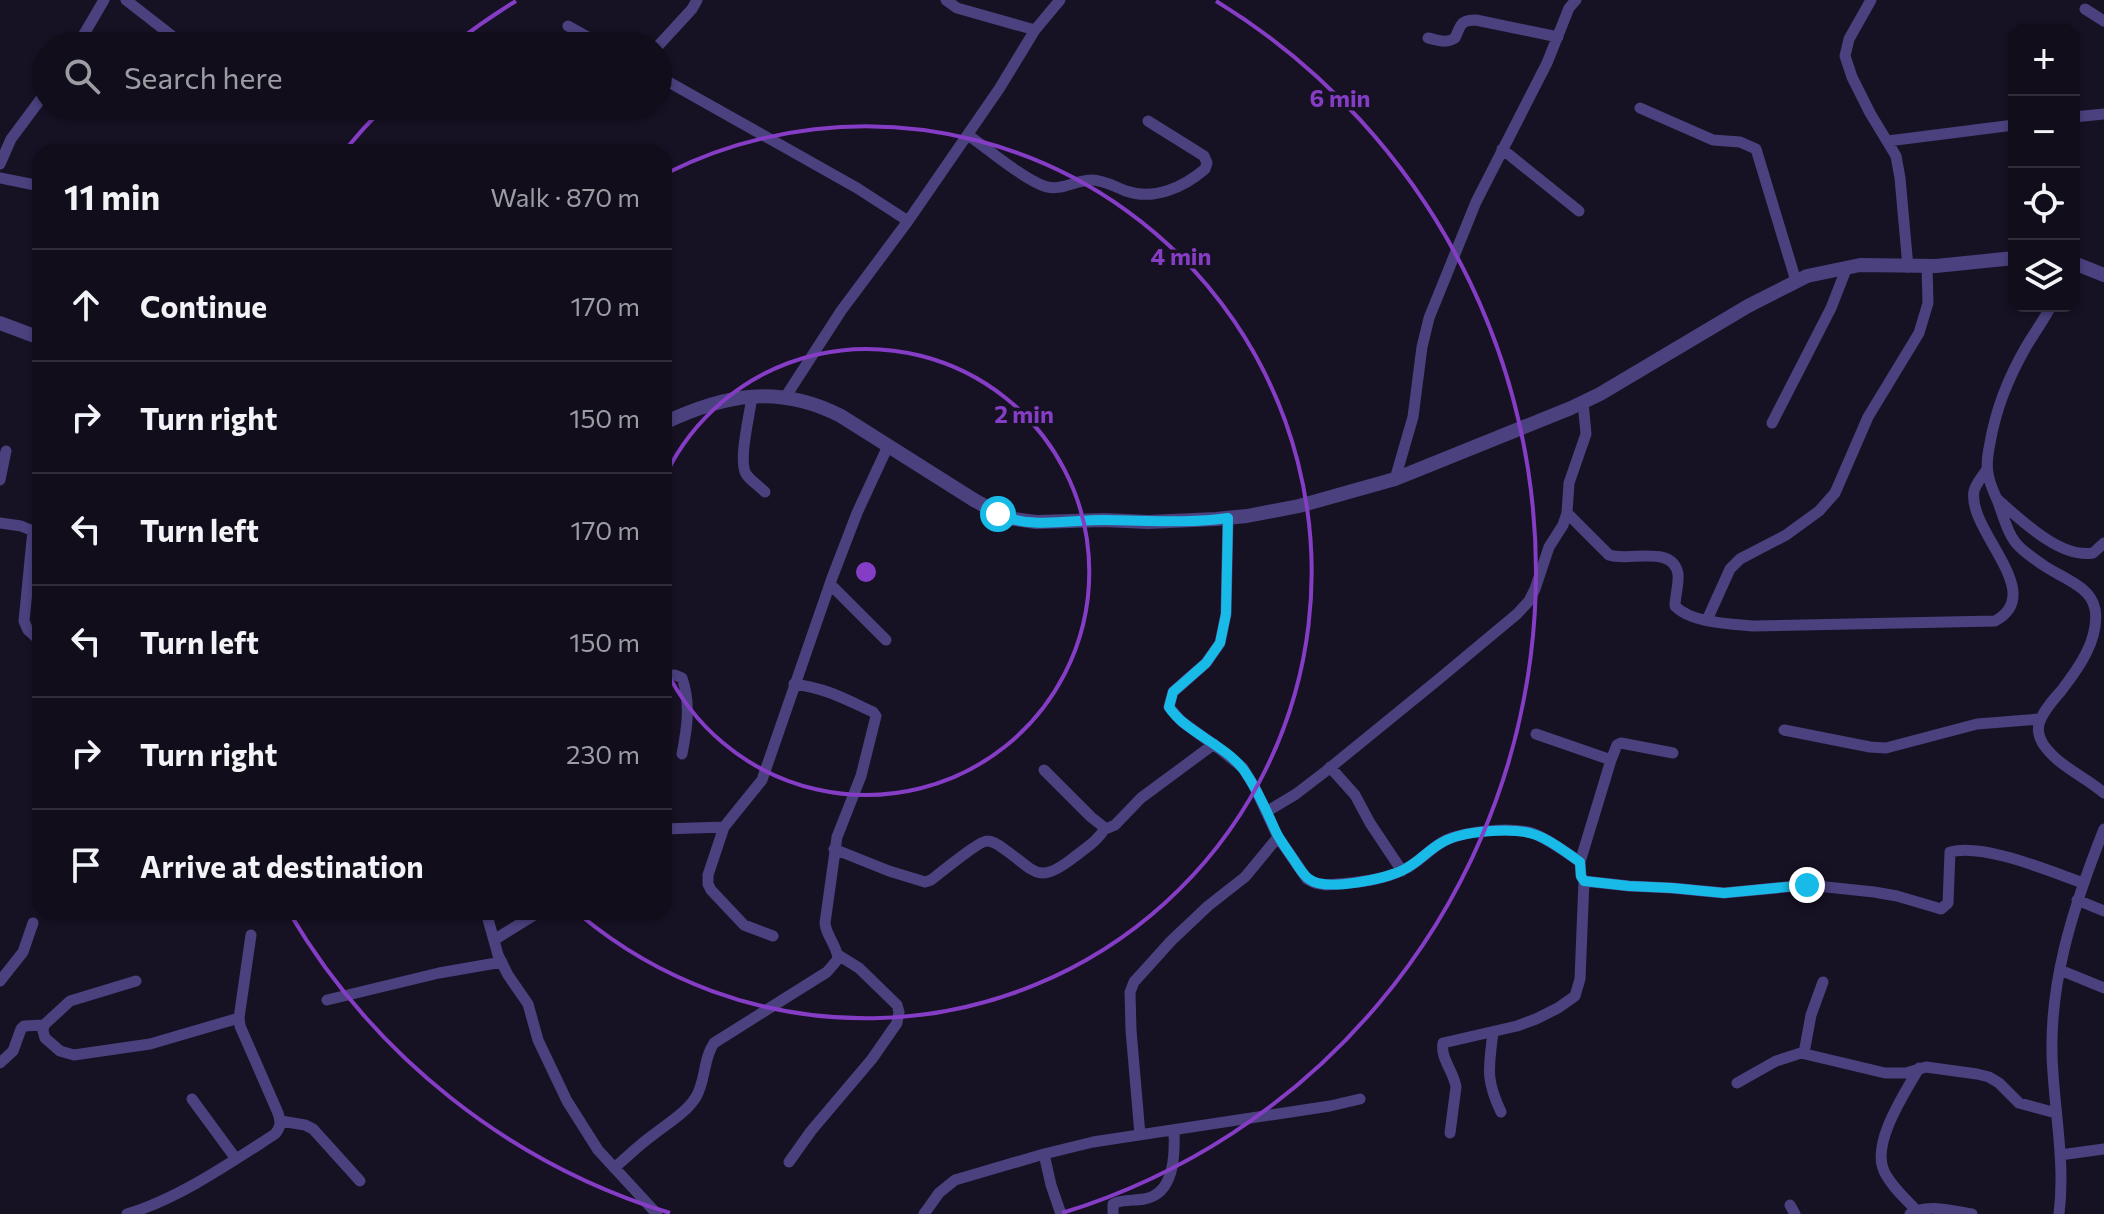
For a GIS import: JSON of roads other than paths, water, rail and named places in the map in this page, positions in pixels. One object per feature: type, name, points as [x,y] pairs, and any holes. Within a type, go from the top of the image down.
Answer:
[{"type":"street","points":[[85,32],[104,0]]},
{"type":"street","points":[[126,0],[167,32]]},
{"type":"street","points":[[671,32],[697,0]]},
{"type":"street","points":[[786,396],[841,311],[968,135],[1035,30],[1060,0]]},
{"type":"street","points":[[1395,479],[1413,417],[1429,318],[1488,176],[1531,96],[1569,8],[1576,0]]},
{"type":"street","points":[[1871,0],[1849,39],[1845,56],[1852,77],[1898,163],[1908,267]]},
{"type":"street","points":[[944,1],[957,8],[1035,30]]},
{"type":"street","points":[[2085,9],[2104,21]]},
{"type":"street","points":[[1428,38],[1450,41],[1455,38],[1461,23],[1467,20],[1558,37]]},
{"type":"street","points":[[568,26],[579,32]]},
{"type":"street","points":[[672,84],[845,181],[908,221]]},
{"type":"street","points":[[1640,108],[1713,140],[1740,142],[1756,149],[1796,281]]},
{"type":"street","points":[[0,164],[11,139],[32,111]]},
{"type":"street","points":[[2080,116],[2104,114]]},
{"type":"street","points":[[968,135],[1042,186],[1052,188],[1089,180],[1100,181],[1146,196],[1168,190],[1205,169],[1207,163],[1204,156],[1148,121]]},
{"type":"street","points":[[1888,141],[2008,126]]},
{"type":"street","points":[[1502,149],[1579,211]]},
{"type":"street","points":[[0,178],[32,184]]},
{"type":"street","points":[[672,420],[705,406],[752,396],[786,396],[824,407],[989,510],[1007,518],[1036,522],[1148,522],[1228,518],[1299,506],[1395,479],[1583,402],[1807,276],[1860,265],[1908,267],[2008,259]]},
{"type":"street","points":[[2080,265],[2104,275]]},
{"type":"street","points":[[1707,620],[1730,569],[1740,559],[1786,535],[1819,511],[1835,493],[1868,417],[1919,333],[1928,303],[1927,266]]},
{"type":"street","points":[[1772,423],[1831,308],[1847,267]]},
{"type":"street","points":[[1567,513],[1609,555],[1618,559],[1665,557],[1672,562],[1678,571],[1675,606],[1680,612],[1707,620],[1753,626],[1995,621],[2009,610],[2011,577],[1986,535],[1974,493],[1987,469],[1993,423],[2005,386],[2047,312]]},
{"type":"street","points":[[0,323],[32,335]]},
{"type":"street","points":[[752,396],[742,458],[748,477],[765,492]]},
{"type":"street","points":[[1266,812],[1296,794],[1330,767],[1529,601],[1549,547],[1567,513],[1569,483],[1586,434],[1583,402]]},
{"type":"street","points":[[773,936],[744,925],[717,898],[708,884],[711,863],[724,827],[762,780],[830,584],[857,513],[888,446]]},
{"type":"street","points":[[0,480],[6,451]]},
{"type":"street","points":[[1987,469],[2004,523],[2019,548],[2070,580],[2090,597],[2095,607],[2087,650],[2069,681],[2040,719],[2038,727],[2044,746],[2080,777],[2104,792]]},
{"type":"street","points":[[1997,499],[2035,533],[2076,553],[2093,553],[2104,543]]},
{"type":"street","points":[[1228,518],[1226,614],[1220,643],[1206,663],[1173,692],[1169,707],[1181,721],[1243,768],[1278,837],[1307,879],[1326,885],[1372,879],[1402,871],[1443,842],[1457,836],[1508,831],[1535,834],[1580,862]]},
{"type":"street","points":[[0,523],[32,531]]},
{"type":"street","points":[[32,566],[24,621],[32,634]]},
{"type":"street","points":[[830,584],[886,640]]},
{"type":"street","points":[[672,675],[682,678],[688,711],[682,754]]},
{"type":"street","points":[[789,1162],[872,1059],[897,1023],[899,1012],[897,1005],[859,968],[838,955],[825,923],[834,849],[861,776],[876,716],[836,693],[794,684]]},
{"type":"street","points":[[1784,730],[1886,748],[1967,725],[2040,719]]},
{"type":"street","points":[[1536,734],[1611,760]]},
{"type":"street","points":[[1450,1133],[1456,1087],[1441,1047],[1447,1041],[1536,1019],[1575,996],[1580,979],[1584,881],[1580,862],[1617,745],[1621,743],[1673,753]]},
{"type":"street","points":[[834,849],[925,882],[979,843],[990,841],[1031,870],[1047,874],[1061,868],[1097,839],[1105,828],[1115,825],[1141,798],[1214,744]]},
{"type":"street","points":[[1330,767],[1355,795],[1402,871]]},
{"type":"street","points":[[1044,770],[1105,828]]},
{"type":"street","points":[[672,829],[724,827]]},
{"type":"street","points":[[2059,1214],[2060,1155],[2053,1073],[2053,1027],[2060,970],[2077,900],[2104,829]]},
{"type":"street","points":[[1140,1135],[1131,1030],[1130,992],[1134,982],[1208,906],[1245,877],[1278,837]]},
{"type":"street","points":[[1584,881],[1724,893],[1807,885],[1897,896],[1941,909],[1948,903],[1950,852],[1973,850],[2083,883]]},
{"type":"street","points":[[2077,900],[2104,911]]},
{"type":"street","points":[[488,920],[502,962],[528,1004],[538,1040],[567,1101],[598,1150],[657,1214]]},
{"type":"street","points":[[494,940],[526,920]]},
{"type":"street","points":[[0,981],[23,952],[33,923]]},
{"type":"street","points":[[127,1214],[147,1211],[213,1174],[280,1128],[281,1121],[240,1026],[251,935]]},
{"type":"street","points":[[614,1168],[686,1110],[694,1100],[714,1043],[827,972],[838,955]]},
{"type":"street","points":[[327,1000],[439,973],[502,962]]},
{"type":"street","points":[[2060,970],[2104,988]]},
{"type":"street","points":[[136,981],[76,998],[44,1025],[45,1038],[60,1051],[74,1055],[150,1044],[239,1018]]},
{"type":"street","points":[[1804,1053],[1811,1015],[1823,982]]},
{"type":"street","points":[[0,1063],[13,1051],[24,1026],[44,1025]]},
{"type":"street","points":[[1493,1032],[1489,1077],[1501,1112]]},
{"type":"street","points":[[1737,1083],[1776,1061],[1804,1053],[1885,1073],[1906,1073],[1934,1067],[1989,1077],[2019,1103],[2056,1113]]},
{"type":"street","points":[[1919,1068],[1891,1120],[1882,1144],[1880,1159],[1884,1171],[1913,1212],[1929,1209],[1972,1214]]},
{"type":"street","points":[[192,1099],[236,1159]]},
{"type":"street","points":[[924,1214],[939,1193],[955,1180],[1044,1154],[1093,1142],[1360,1099]]},
{"type":"street","points":[[281,1121],[313,1129],[360,1181]]},
{"type":"street","points":[[1113,1214],[1113,1204],[1149,1198],[1159,1192],[1168,1180],[1174,1130]]},
{"type":"street","points":[[2060,1155],[2104,1149]]},
{"type":"street","points":[[1044,1154],[1061,1214]]}]
